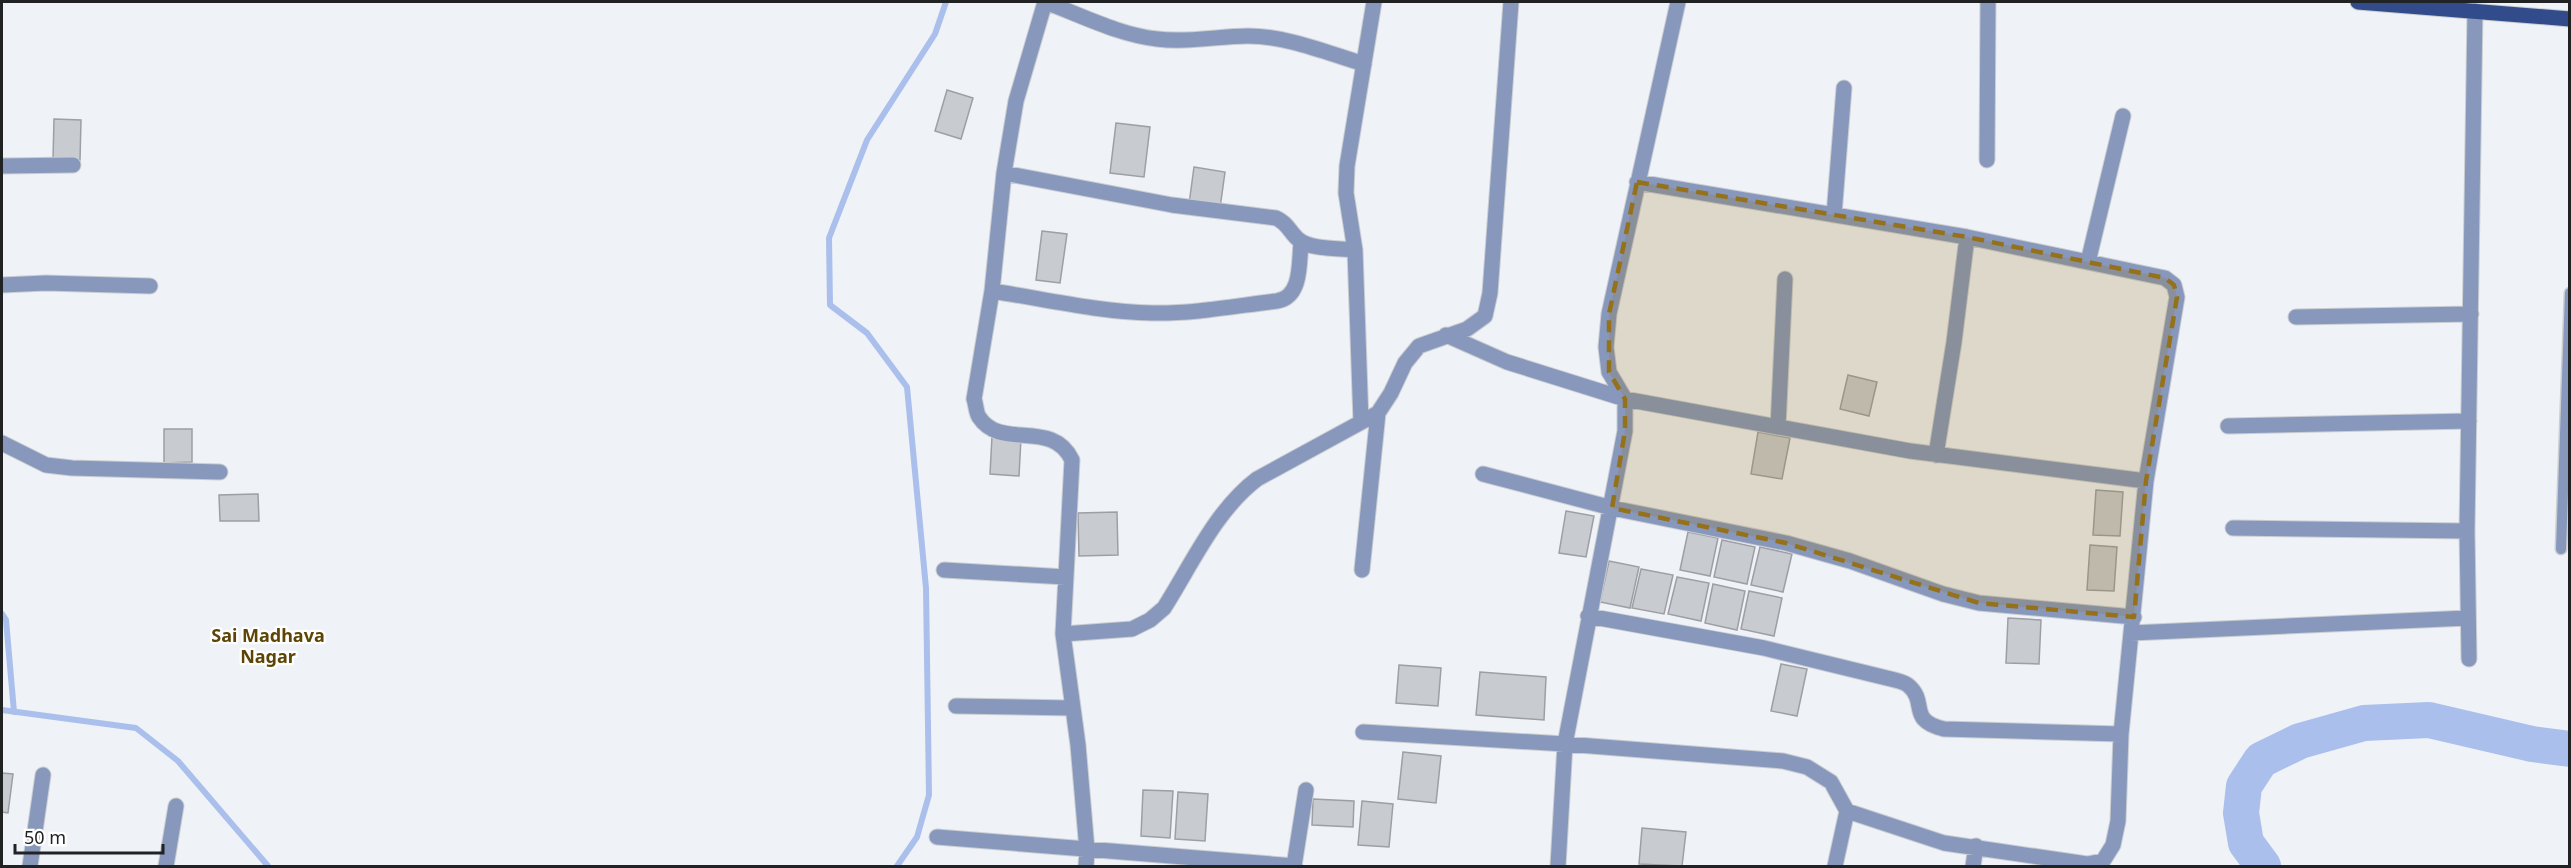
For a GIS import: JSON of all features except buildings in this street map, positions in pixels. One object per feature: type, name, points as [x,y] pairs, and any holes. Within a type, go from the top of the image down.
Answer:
[{"type":"main road","points":[[2358,2],[2570,19]]},
{"type":"street","points":[[1086,867],[1087,850],[1078,745],[1063,634],[1072,460],[1066,448],[1056,440],[994,431],[978,416],[974,399],[992,291],[1004,173],[1016,101],[1045,2],[1122,31],[1156,39],[1183,40],[1250,36],[1286,41],[1364,64]]},
{"type":"street","points":[[1361,422],[1355,250],[1346,193],[1347,166],[1374,2]]},
{"type":"street","points":[[1362,570],[1378,413],[1391,393],[1405,363],[1419,346],[1480,322],[1488,307],[1511,2]]},
{"type":"street","points":[[1558,867],[1565,744],[1588,616],[1612,508],[1624,431],[1624,399],[1609,372],[1606,347],[1609,314],[1678,2]]},
{"type":"street","points":[[1987,160],[1988,2]]},
{"type":"street","points":[[2469,659],[2467,531],[2475,11]]},
{"type":"street","points":[[1834,215],[1844,88]]},
{"type":"street","points":[[2088,262],[2123,116]]},
{"type":"street","points":[[2,166],[73,165]]},
{"type":"street","points":[[1004,173],[1172,205],[1276,218],[1287,225],[1301,242],[1355,250]]},
{"type":"street","points":[[1637,182],[1967,237],[2165,278],[2174,285],[2177,297],[2146,482],[2121,734],[2118,820],[2113,845],[2103,861],[2087,864],[1944,843],[1847,811]]},
{"type":"street","points":[[1936,455],[1967,237]]},
{"type":"street","points":[[992,291],[1125,312],[1177,313],[1276,302],[1285,300],[1295,289],[1301,242]]},
{"type":"street","points":[[1778,427],[1785,279]]},
{"type":"street","points":[[2,285],[46,283],[150,286]]},
{"type":"street","points":[[2296,317],[2471,314]]},
{"type":"street","points":[[1446,335],[1507,362],[1624,399],[1936,455],[2146,482]]},
{"type":"street","points":[[1063,634],[1132,629],[1150,620],[1164,608],[1226,508],[1240,492],[1257,479],[1378,413]]},
{"type":"street","points":[[2228,426],[2469,421]]},
{"type":"street","points":[[2,443],[26,456],[55,466],[220,472]]},
{"type":"street","points":[[1483,474],[1612,508],[1786,543],[1850,561],[1943,594],[1979,603],[2134,617]]},
{"type":"street","points":[[2232,528],[2467,531]]},
{"type":"street","points":[[944,570],[1066,576]]},
{"type":"street","points":[[1588,616],[1764,648],[1895,680],[1909,686],[1915,695],[1922,719],[1931,726],[1944,729],[2121,734]]},
{"type":"street","points":[[2131,633],[2468,618]]},
{"type":"street","points":[[956,706],[1072,708]]},
{"type":"street","points":[[1363,732],[1565,744],[1783,761],[1807,767],[1831,782],[1847,811],[1835,867]]},
{"type":"street","points":[[30,867],[43,775]]},
{"type":"street","points":[[937,837],[1294,866],[1306,790]]},
{"type":"street","points":[[165,867],[176,806]]},
{"type":"street","points":[[1972,867],[1976,846]]},
{"type":"lane","points":[[2560,549],[2570,293]]},
{"type":"highlighted area","points":[[1637,182],[1967,237],[2165,278],[2174,285],[2177,297],[2146,481],[2134,617],[1979,603],[1786,543],[1612,508],[1625,431],[1625,399],[1609,372],[1609,314]]},
{"type":"waterway","points":[[897,866],[917,837],[929,795],[926,588],[907,387],[867,333],[830,305],[829,238],[867,140],[935,34],[946,2]]},
{"type":"waterway","points":[[2,614],[6,620],[14,712]]},
{"type":"waterway","points":[[2,710],[136,728],[178,761],[268,866]]},
{"type":"waterway","points":[[2263,866],[2246,843],[2241,813],[2244,786],[2261,760],[2300,741],[2364,723],[2429,720],[2532,744],[2570,749]]},
{"type":"district","name":"Sai Madhava Nagar","points":[[268,645]]}]
